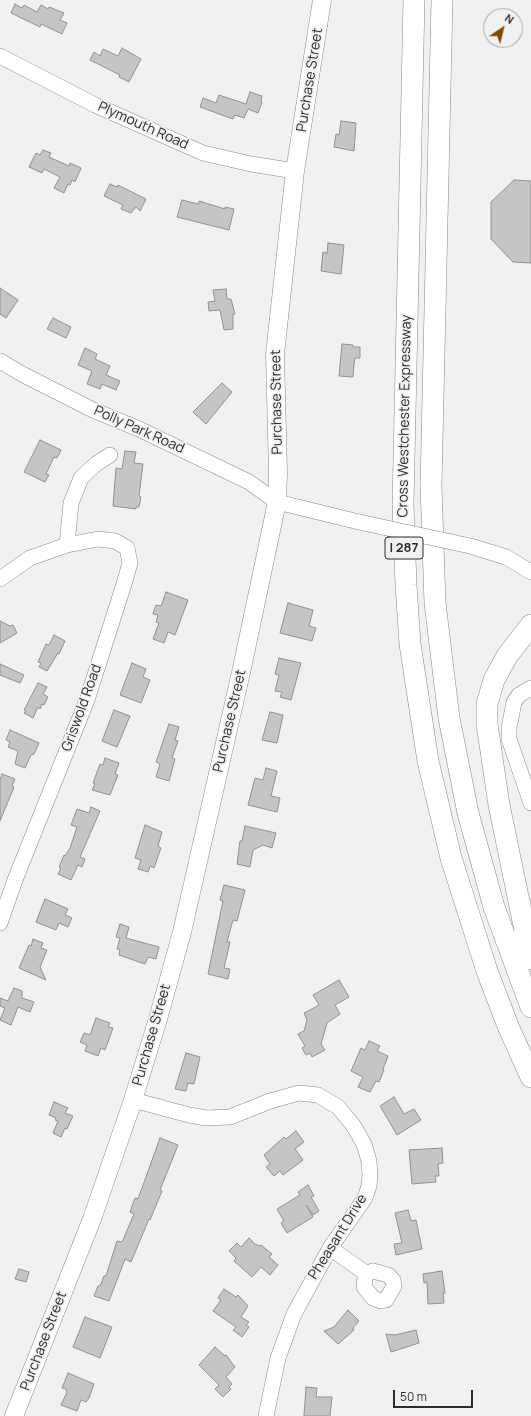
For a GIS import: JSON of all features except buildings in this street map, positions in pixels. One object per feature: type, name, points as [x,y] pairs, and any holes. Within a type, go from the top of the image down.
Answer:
[{"type":"highway","name":"Cross Westchester Expressway","points":[[414,0],[403,505],[405,578],[410,644],[427,755],[451,858],[491,983],[531,1077]]},
{"type":"highway","name":"Cross Westchester Expressway","points":[[442,0],[430,492],[435,602],[447,705],[468,813],[494,907],[531,1008]]},
{"type":"highway","points":[[531,625],[507,656],[494,680],[487,704],[487,724],[499,805],[531,959]]},
{"type":"main road","name":"Purchase Street","points":[[14,1416],[92,1219],[133,1100],[158,1019],[182,932],[241,675],[276,502],[278,473],[275,354],[295,171],[322,0]]},
{"type":"street","name":"Plymouth Road","points":[[0,56],[95,105],[203,153],[251,164],[295,171]]},
{"type":"street","name":"Polly Park Road","points":[[0,361],[18,372],[93,410],[139,429],[249,482],[276,502]]},
{"type":"street","points":[[0,579],[30,558],[67,545],[71,503],[81,478],[96,464],[110,455]]},
{"type":"street","points":[[276,502],[470,546],[506,557],[531,572]]},
{"type":"street","name":"Griswold Road","points":[[0,923],[18,873],[87,700],[130,563],[127,548],[114,541],[98,540],[67,545]]},
{"type":"street","points":[[531,688],[519,695],[514,702],[509,728],[509,738],[531,803]]},
{"type":"street","name":"Pheasant Drive","points":[[133,1100],[189,1116],[206,1118],[230,1116],[270,1101],[299,1093],[318,1094],[338,1107],[353,1125],[364,1144],[369,1161],[370,1175],[369,1186],[365,1198],[330,1248],[294,1314],[278,1358],[266,1416]]},
{"type":"street","points":[[330,1248],[368,1274]]}]
